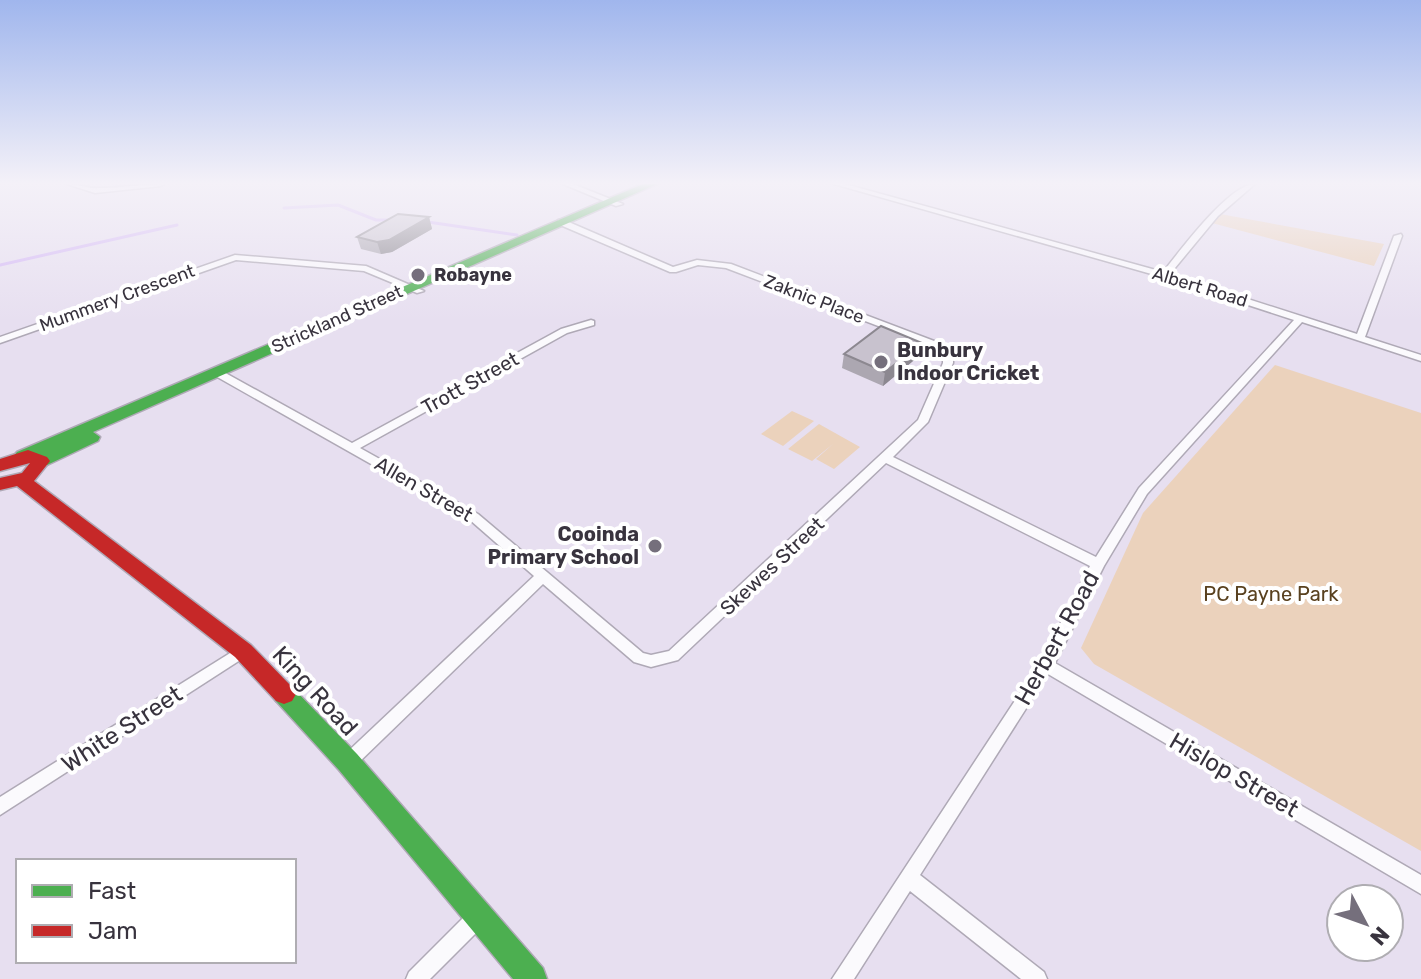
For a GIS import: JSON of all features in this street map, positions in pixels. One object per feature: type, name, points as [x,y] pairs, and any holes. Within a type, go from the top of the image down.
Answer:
[{"type":"street","name":"Strickland Street","points":[[1,463],[32,458],[552,230]]},
{"type":"street","name":"Zaknic Place","points":[[578,230],[673,270],[697,262],[728,266],[939,346],[948,353],[948,363],[929,409],[923,422],[888,459]]},
{"type":"street","name":"Albert Road","points":[[1002,230],[1165,275],[1421,358]]},
{"type":"street","points":[[1165,275],[1200,230]]},
{"type":"street","points":[[1360,338],[1398,236]]},
{"type":"street","name":"Mummery Crescent","points":[[0,340],[235,257],[366,269],[416,289]]},
{"type":"street","name":"Herbert Road","points":[[842,979],[1046,665],[1098,564],[1143,491],[1300,319]]},
{"type":"street","name":"Trott Street","points":[[352,448],[564,331],[591,323]]},
{"type":"street","name":"Allen Street","points":[[219,374],[474,517],[623,646],[651,661]]},
{"type":"street","points":[[0,484],[21,480],[34,473],[32,458]]},
{"type":"street","points":[[888,459],[1098,564]]},
{"type":"street","name":"Skewes Street","points":[[651,661],[680,651],[888,459]]},
{"type":"street","name":"King Road","points":[[21,480],[243,651],[348,762],[532,979]]},
{"type":"street","points":[[348,762],[542,576]]},
{"type":"street","name":"White Street","points":[[0,807],[243,651]]},
{"type":"street","name":"Hislop Street","points":[[1046,665],[1421,885]]},
{"type":"street","points":[[909,878],[1037,979]]},
{"type":"street","points":[[416,979],[479,916]]},
{"type":"green space","points":[[1237,230],[1306,230],[1384,244],[1374,266]]},
{"type":"green space","name":"PC Payne Park","points":[[1275,365],[1421,413],[1421,851],[1094,664],[1081,648],[1143,513]]},
{"type":"green space","points":[[792,411],[814,421],[783,446],[761,434]]},
{"type":"green space","points":[[819,424],[860,447],[834,469],[816,459],[833,444],[812,461],[788,449]]},
{"type":"building","points":[[370,230],[407,230],[389,240],[377,242],[357,237]]},
{"type":"building","points":[[881,326],[922,343],[885,372],[844,354]]},
{"type":"waterway","points":[[0,265],[156,230]]},
{"type":"waterway","points":[[481,230],[517,235]]},
{"type":"traffic: fast","points":[[23,456],[546,230]]},
{"type":"traffic: fast","points":[[41,461],[92,437]]},
{"type":"traffic: fast","points":[[284,694],[348,762],[532,979]]},
{"type":"traffic: jam","points":[[0,465],[28,456],[41,461],[28,477],[0,484]]},
{"type":"traffic: jam","points":[[21,480],[243,651],[284,694]]},
{"type":"place","name":"Robayne","points":[[418,275]]},
{"type":"place","name":"Bunbury Indoor Cricket","points":[[881,362]]},
{"type":"place","name":"Cooinda Primary School","points":[[655,546]]}]
